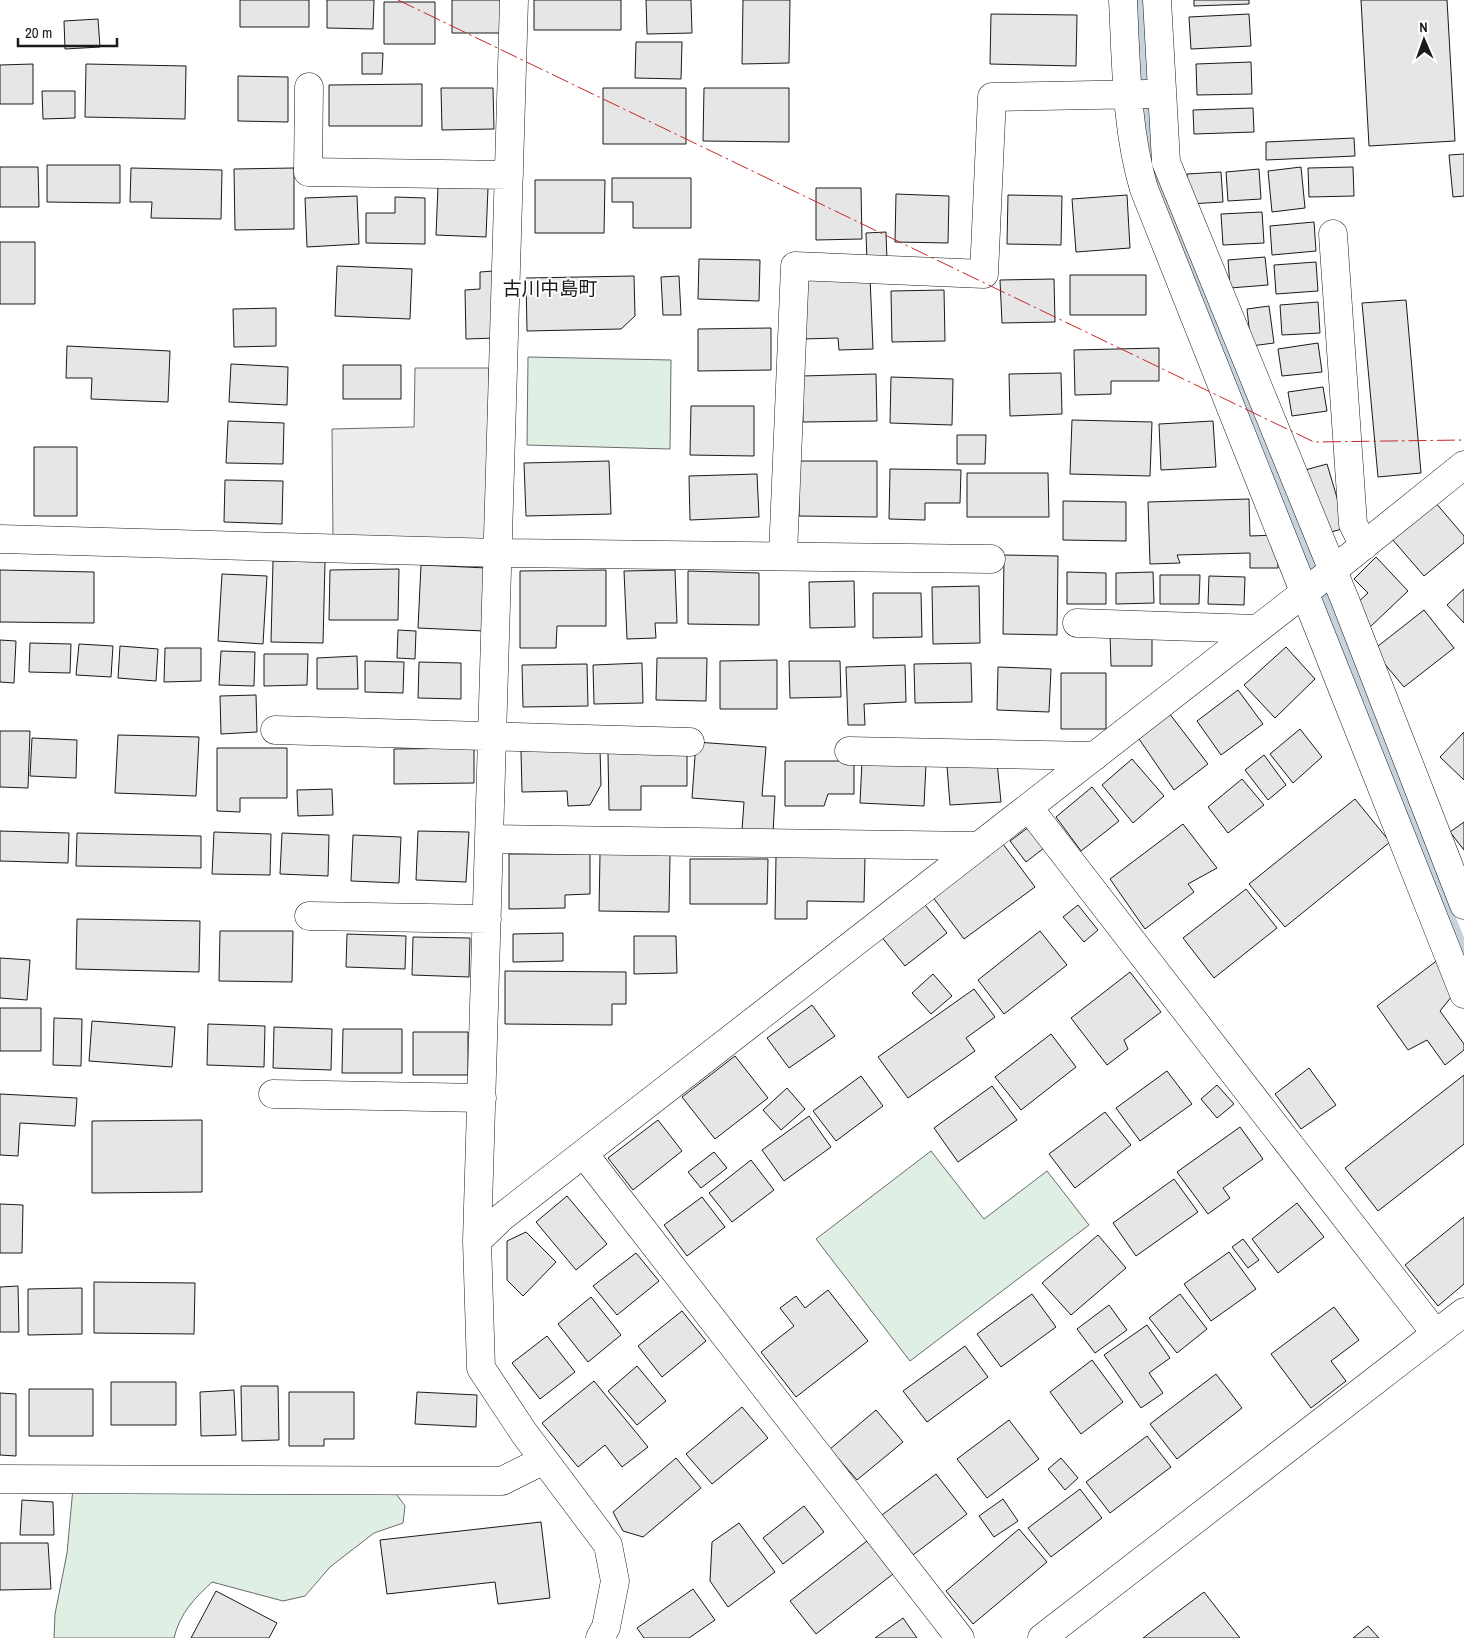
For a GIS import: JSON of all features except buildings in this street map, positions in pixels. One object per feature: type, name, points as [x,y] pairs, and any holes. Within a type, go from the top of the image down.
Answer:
[{"type":"street","points":[[514,0],[477,1240],[481,1368],[544,1460],[608,1545],[615,1582],[606,1627],[600,1638]]},
{"type":"street","points":[[1123,0],[1144,95],[1279,485],[1319,581],[1464,905]]},
{"type":"street","points":[[1144,95],[1157,0]]},
{"type":"street","points":[[309,87],[308,172],[508,175]]},
{"type":"street","points":[[783,555],[795,266],[984,274],[992,97],[1144,95]]},
{"type":"street","points":[[1333,234],[1353,524],[1364,546]]},
{"type":"street","points":[[477,1240],[502,1217],[1029,808],[1364,546],[1464,465]]},
{"type":"street","points":[[1279,485],[1319,581],[1464,994]]},
{"type":"street","points":[[0,539],[498,553],[991,559]]},
{"type":"street","points":[[1076,623],[1257,629]]},
{"type":"street","points":[[274,730],[690,742]]},
{"type":"street","points":[[849,752],[1095,756]]},
{"type":"street","points":[[1029,808],[1436,1334]]},
{"type":"street","points":[[489,838],[979,846]]},
{"type":"street","points":[[308,916],[487,919]]},
{"type":"street","points":[[273,1094],[482,1098]]},
{"type":"street","points":[[584,1154],[960,1638]]},
{"type":"street","points":[[1042,1638],[1464,1312]]},
{"type":"street","points":[[0,1478],[502,1481],[544,1460]]},
{"type":"green space","points":[[528,357],[671,360],[670,449],[527,445]]},
{"type":"green space","points":[[931,1151],[984,1219],[1047,1171],[1089,1225],[910,1361],[816,1239]]},
{"type":"green space","points":[[73,1488],[394,1491],[405,1506],[403,1523],[374,1533],[330,1567],[305,1596],[283,1601],[212,1582],[188,1607],[180,1621],[174,1638],[54,1638],[55,1614],[67,1553]]},
{"type":"shaded area","points":[[415,368],[489,368],[486,541],[333,540],[332,429],[414,427]]},
{"type":"waterway","points":[[1139,0],[1149,160],[1464,951]]},
{"type":"power","points":[[398,0],[1314,442],[1464,440]]},
{"type":"district","name":"古川中島町","points":[[550,288]]}]
